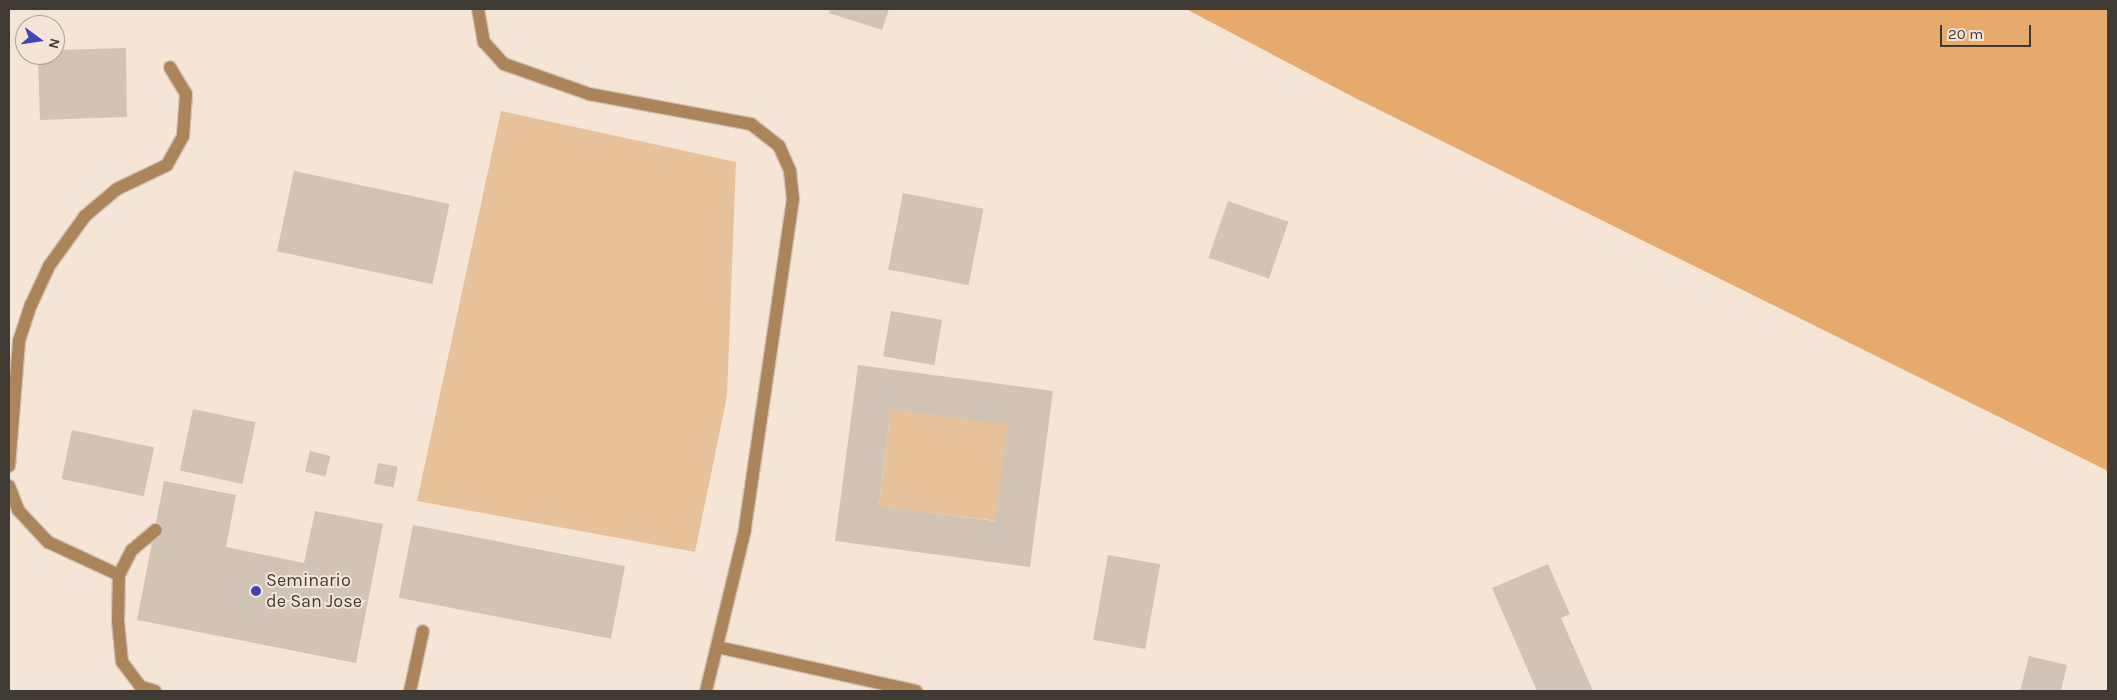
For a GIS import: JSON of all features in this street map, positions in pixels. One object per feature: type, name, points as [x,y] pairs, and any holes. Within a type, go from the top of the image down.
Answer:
[{"type":"street","points":[[478,9],[484,42],[504,64],[589,94],[751,124],[779,146],[790,172],[793,199],[745,530],[706,691]]},
{"type":"street","points":[[9,466],[19,341],[31,305],[49,266],[85,216],[117,189],[167,165],[183,136],[186,94],[170,67]]},
{"type":"street","points":[[9,486],[18,510],[48,542],[119,575]]},
{"type":"street","points":[[155,691],[141,687],[122,662],[118,621],[119,575],[132,550],[156,530]]},
{"type":"street","points":[[410,691],[423,632]]},
{"type":"street","points":[[717,647],[916,691]]},
{"type":"shaded area","points":[[1186,9],[2108,9],[2108,471],[1357,99]]},
{"type":"shaded area","points":[[501,111],[736,162],[727,396],[695,552],[417,501]]},
{"type":"shaded area","points":[[891,410],[1008,424],[996,521],[879,506]]},
{"type":"building","points":[[830,9],[889,9],[882,30],[829,13]]},
{"type":"building","points":[[126,48],[127,117],[40,120],[38,65],[65,65],[65,50]]},
{"type":"building","points":[[294,171],[450,204],[432,284],[277,251]]},
{"type":"building","points":[[903,193],[983,209],[969,285],[888,270]]},
{"type":"building","points":[[1228,201],[1289,222],[1269,279],[1208,258]]},
{"type":"building","points":[[891,311],[942,320],[934,365],[883,356]]},
{"type":"building","points":[[858,365],[1053,391],[1030,567],[835,541]],"holes":[[[891,410],[1008,425],[995,521],[879,506]]]},
{"type":"building","points":[[193,409],[256,422],[243,484],[180,471]]},
{"type":"building","points":[[72,430],[154,447],[144,496],[62,479]]},
{"type":"building","points":[[310,451],[330,456],[325,476],[305,471]]},
{"type":"building","points":[[378,463],[398,467],[394,487],[374,484]]},
{"type":"building","name":"Seminario de San Jose","points":[[164,481],[236,495],[226,547],[304,563],[315,511],[383,524],[356,663],[137,620]]},
{"type":"building","points":[[413,525],[625,566],[611,639],[399,598]]},
{"type":"building","points":[[1108,555],[1160,564],[1145,649],[1093,640]]},
{"type":"building","points":[[1548,564],[1570,614],[1561,618],[1593,691],[1537,691],[1492,588]]},
{"type":"building","points":[[2029,656],[2067,665],[2061,691],[2020,691]]},
{"type":"place","name":"Seminario de San Jose","points":[[256,591]]}]
